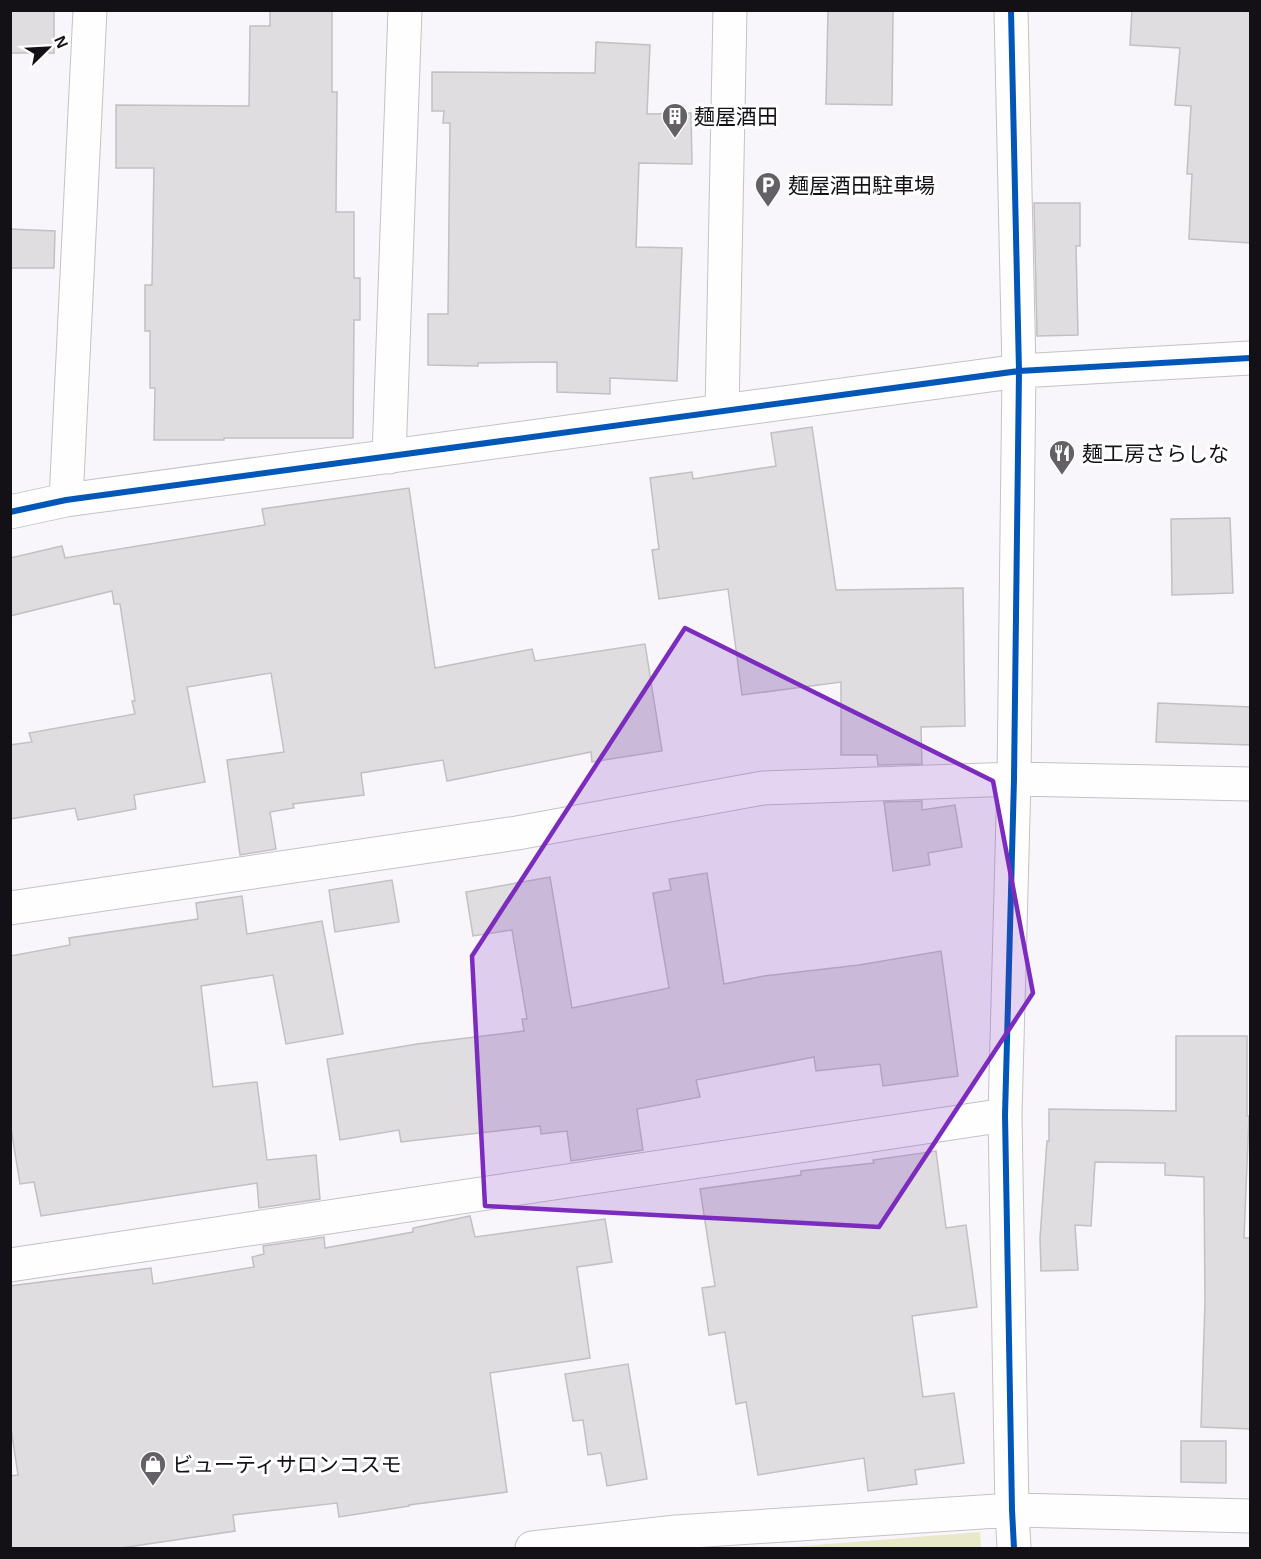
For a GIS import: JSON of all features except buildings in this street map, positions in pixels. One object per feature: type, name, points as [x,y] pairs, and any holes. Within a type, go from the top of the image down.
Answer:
[{"type":"street","points":[[66,500],[90,10]]},
{"type":"street","points":[[389,457],[405,10]]},
{"type":"street","points":[[722,411],[730,10]]},
{"type":"street","points":[[1011,10],[1019,371],[1014,779],[1005,1115],[1014,1548]]},
{"type":"street","points":[[10,512],[66,500],[1019,371],[1251,358]]},
{"type":"street","points":[[10,908],[517,833],[763,788],[1014,779],[1251,784]]},
{"type":"street","points":[[10,1265],[1005,1115]]},
{"type":"street","points":[[532,1548],[676,1540],[1012,1510],[1251,1516]]},
{"type":"highlighted area","points":[[685,628],[993,781],[1033,993],[879,1227],[485,1206],[472,956]]},
{"type":"green space","points":[[980,1532],[981,1548],[778,1548]]},
{"type":"cycle path","points":[[1011,10],[1019,371],[1014,779],[1005,1115],[1014,1548]]},
{"type":"cycle path","points":[[10,512],[66,500],[1019,371],[1250,358]]},
{"type":"place","name":"麺屋酒田","points":[[675,139]]},
{"type":"place","name":"麺屋酒田駐車場","points":[[768,208]]},
{"type":"place","name":"麺工房さらしな","points":[[1062,476]]},
{"type":"place","name":"ビューティサロンコスモ","points":[[153,1487]]}]
